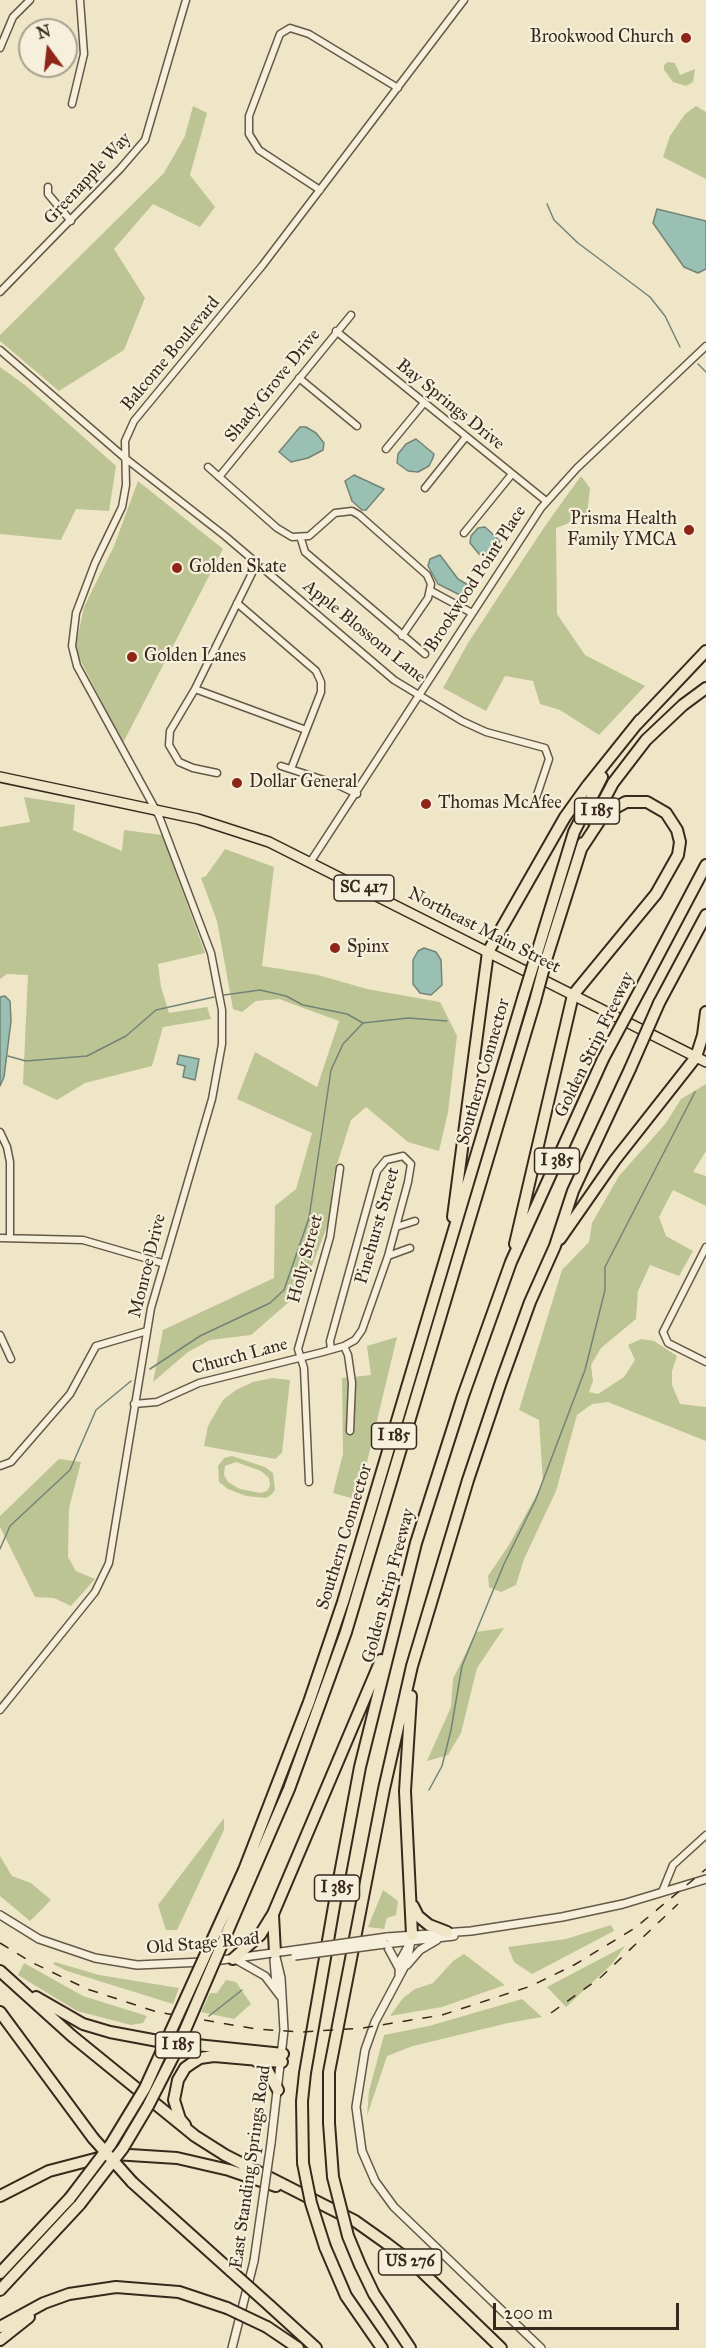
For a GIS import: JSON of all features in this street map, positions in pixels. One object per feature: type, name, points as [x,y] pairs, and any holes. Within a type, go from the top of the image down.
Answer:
[{"type":"highway","name":"Southern Connector","points":[[0,2273],[70,2198],[111,2144],[145,2088],[289,1789],[350,1621],[535,1001],[541,958],[581,814],[594,789],[640,720],[706,651]]},
{"type":"highway","name":"Southern Connector","points":[[0,2290],[80,2204],[123,2148],[148,2106],[176,2051],[248,1871],[343,1602],[524,994],[541,958],[599,807],[629,760],[665,721],[706,688]]},
{"type":"highway","points":[[449,1249],[488,951],[566,817],[640,720]]},
{"type":"highway","points":[[512,1262],[573,995],[657,894],[670,873],[680,846],[677,830],[666,813],[647,802],[636,801],[616,805],[604,814],[581,849]]},
{"type":"highway","name":"Golden Strip Freeway","points":[[382,2348],[346,2296],[325,2247],[311,2203],[303,2163],[302,2102],[305,2073],[360,1767],[433,1487],[512,1262],[603,1059],[706,865]]},
{"type":"highway","name":"I 385","points":[[410,2348],[378,2301],[348,2236],[333,2178],[329,2122],[329,2072],[384,1789],[412,1666],[488,1419],[523,1320],[555,1246],[573,1191],[659,1003],[706,915]]},
{"type":"highway","points":[[555,1246],[615,1160],[701,1059],[706,1012]]},
{"type":"highway","points":[[233,1959],[260,1935],[273,1914],[357,1720],[397,1618]]},
{"type":"highway","points":[[412,1666],[405,1791],[412,1938]]},
{"type":"highway","points":[[410,1899],[418,1916],[444,1935]]},
{"type":"highway","points":[[273,1914],[275,1953]]},
{"type":"highway","name":"US 276","points":[[0,1971],[72,2036],[195,2136],[304,2196],[355,2221],[393,2248],[501,2348]]},
{"type":"highway","points":[[17,1986],[83,2024],[110,2032],[158,2042],[282,2058]]},
{"type":"highway","points":[[0,2012],[93,2138],[132,2182],[316,2348]]},
{"type":"highway","points":[[195,2136],[180,2119],[174,2100],[178,2080],[185,2068],[200,2058],[253,2060],[282,2058]]},
{"type":"highway","points":[[253,2060],[265,2066],[278,2090]]},
{"type":"highway","points":[[0,2196],[49,2171],[91,2159],[130,2154],[177,2158],[229,2170],[304,2196]]},
{"type":"highway","points":[[0,2328],[44,2303],[91,2289],[133,2287],[179,2292],[227,2307],[267,2327],[298,2348]]},
{"type":"highway","points":[[0,2340],[30,2317],[66,2302],[106,2293],[160,2290]]},
{"type":"main road","name":"Northeast Main Street","points":[[0,777],[155,809],[228,827],[311,861],[701,1059]]},
{"type":"street","points":[[0,48],[13,17],[30,0]]},
{"type":"street","points":[[72,104],[84,54],[80,0]]},
{"type":"street","name":"Greenapple Way","points":[[0,292],[145,140],[186,0]]},
{"type":"street","name":"Balcome Boulevard","points":[[155,809],[80,672],[72,646],[80,601],[122,507],[126,485],[125,441],[134,421],[194,351],[465,0]]},
{"type":"street","points":[[320,190],[259,150],[249,134],[251,109],[280,34],[290,28],[309,34],[398,88]]},
{"type":"street","points":[[48,187],[48,194],[70,221]]},
{"type":"street","name":"Shady Grove Drive","points":[[219,477],[351,315]]},
{"type":"street","name":"Bay Springs Drive","points":[[336,331],[465,438],[546,501]]},
{"type":"street","name":"Brookwood Point Place","points":[[311,861],[357,794],[546,501],[576,468],[706,346]]},
{"type":"street","name":"Apple Blossom Lane","points":[[0,350],[125,458],[257,563],[363,655],[419,696],[450,715],[486,732],[548,750],[549,759],[534,804]]},
{"type":"street","points":[[299,378],[357,426]]},
{"type":"street","points":[[386,448],[424,403]]},
{"type":"street","points":[[425,488],[465,438]]},
{"type":"street","points":[[208,467],[277,528],[292,537],[301,539],[314,533],[335,513],[352,511],[359,515],[427,575],[431,591],[402,636]]},
{"type":"street","points":[[464,533],[512,474]]},
{"type":"street","points":[[301,539],[304,552],[425,654]]},
{"type":"street","points":[[217,772],[194,768],[179,762],[169,745],[170,731],[195,689],[257,563]]},
{"type":"street","points":[[431,591],[472,613]]},
{"type":"street","points":[[237,603],[316,671],[321,682],[321,693],[291,769]]},
{"type":"street","points":[[195,689],[306,730]]},
{"type":"street","points":[[280,766],[357,794]]},
{"type":"street","name":"Monroe Drive","points":[[0,1710],[95,1592],[106,1572],[116,1531],[147,1331],[162,1263],[212,1100],[220,1063],[223,1025],[219,988],[211,953],[155,809]]},
{"type":"street","points":[[0,1132],[7,1147],[10,1162],[10,1238]]},
{"type":"street","name":"Pinehurst Street","points":[[331,1349],[330,1341],[377,1171],[386,1160],[403,1156],[408,1159],[411,1167],[396,1227],[366,1320],[354,1340]]},
{"type":"street","name":"Holly Street","points":[[309,1482],[304,1368],[298,1349],[331,1230],[340,1168]]},
{"type":"street","points":[[396,1227],[415,1221]]},
{"type":"street","points":[[0,1238],[83,1240],[162,1263]]},
{"type":"street","points":[[706,1247],[663,1332],[668,1343],[706,1362]]},
{"type":"street","points":[[388,1256],[410,1248]]},
{"type":"street","points":[[0,1466],[11,1462],[70,1394],[84,1372],[94,1348],[147,1331]]},
{"type":"street","points":[[0,1335],[11,1359]]},
{"type":"street","name":"Church Lane","points":[[134,1404],[157,1402],[199,1383],[344,1346],[354,1340]]},
{"type":"street","points":[[344,1346],[348,1355],[352,1383],[350,1431]]},
{"type":"street","points":[[662,1892],[674,1865],[706,1835]]},
{"type":"street","name":"Old Stage Road","points":[[0,1915],[48,1943],[101,1960],[160,1965],[295,1953],[444,1935],[572,1916],[706,1878]]},
{"type":"street","points":[[401,1970],[420,1950],[444,1935]]},
{"type":"street","points":[[412,1938],[405,1948],[398,1979],[375,2022],[360,2072],[356,2122],[368,2168],[394,2206],[541,2348]]},
{"type":"street","points":[[386,1942],[401,1970]]},
{"type":"street","name":"East Standing Springs Road","points":[[232,2348],[254,2261],[282,2058],[284,2030],[282,1998],[274,1972],[275,1953]]},
{"type":"street","points":[[233,1959],[265,1976],[282,1998]]},
{"type":"green space","points":[[668,62],[675,63],[680,75],[695,69],[693,82],[686,86],[673,82],[664,70],[664,65]]},
{"type":"green space","points":[[193,106],[207,113],[190,175],[215,207],[200,227],[153,204],[114,249],[145,298],[124,350],[59,391],[0,341],[0,335],[164,173],[185,136]]},
{"type":"green space","points":[[696,106],[706,112],[706,179],[663,157],[670,136],[685,114]]},
{"type":"green space","points":[[0,367],[25,385],[116,466],[109,511],[76,509],[61,540],[0,534]]},
{"type":"green space","points":[[581,476],[590,488],[587,516],[556,528],[557,614],[585,655],[645,686],[599,735],[560,710],[540,704],[533,681],[505,676],[486,711],[443,688],[468,643]]},
{"type":"green space","points":[[138,481],[223,549],[123,743],[75,650],[84,607],[114,546]]},
{"type":"green space","points":[[24,797],[75,805],[73,830],[122,851],[124,830],[162,835],[205,953],[158,964],[161,987],[169,1013],[207,1007],[211,1019],[163,1027],[152,1066],[85,1083],[57,1100],[23,1084],[28,975],[7,974],[0,979],[0,827],[30,822]]},
{"type":"green space","points":[[225,849],[274,867],[262,966],[318,975],[367,989],[440,1002],[457,1036],[448,1112],[439,1151],[408,1142],[366,1107],[351,1120],[334,1174],[328,1224],[312,1266],[297,1295],[251,1335],[210,1340],[188,1352],[153,1382],[163,1330],[274,1278],[275,1206],[296,1189],[312,1133],[237,1099],[255,1052],[317,1087],[339,1021],[279,999],[256,1001],[242,1012],[233,1009],[217,921],[201,878],[206,876]]},
{"type":"green space","points":[[706,1084],[706,1151],[693,1172],[706,1176],[706,1206],[673,1190],[659,1217],[666,1236],[693,1251],[679,1276],[650,1265],[638,1291],[636,1319],[601,1348],[591,1365],[593,1381],[589,1392],[598,1394],[624,1377],[635,1360],[628,1345],[641,1339],[654,1341],[677,1356],[672,1371],[672,1385],[680,1404],[706,1407],[706,1441],[608,1402],[592,1404],[577,1415],[556,1491],[524,1559],[516,1585],[501,1592],[489,1587],[488,1576],[509,1545],[543,1483],[539,1420],[519,1410],[562,1270],[589,1242],[592,1223],[619,1176],[666,1123],[681,1099]]},
{"type":"green space","points":[[397,1337],[358,1500],[333,1493],[343,1454],[342,1378],[371,1375],[367,1346]]},
{"type":"green space","points":[[272,1378],[290,1380],[282,1453],[275,1459],[204,1446],[208,1426],[223,1400],[236,1390],[253,1382]]},
{"type":"green space","points":[[232,1456],[265,1467],[273,1473],[275,1490],[266,1498],[246,1496],[228,1489],[219,1482],[218,1466],[224,1458]],"holes":[[[236,1462],[261,1471],[269,1478],[270,1486],[267,1491],[260,1493],[240,1489],[228,1482],[224,1475],[225,1466]]]},
{"type":"green space","points":[[59,1459],[81,1462],[69,1508],[68,1557],[76,1571],[95,1579],[71,1606],[54,1598],[35,1597],[0,1527],[0,1516]]},
{"type":"green space","points":[[504,1628],[477,1668],[461,1733],[448,1755],[427,1761],[451,1707],[453,1679],[476,1632]]},
{"type":"green space","points":[[224,1818],[224,1830],[177,1930],[166,1930],[158,1905]]},
{"type":"green space","points":[[0,1856],[12,1876],[31,1883],[51,1900],[30,1921],[0,1896]]},
{"type":"green space","points":[[383,1890],[398,1901],[396,1915],[387,1918],[384,1929],[368,1927]]},
{"type":"green space","points":[[611,1925],[614,1931],[532,1974],[514,1962],[508,1947],[566,1939]]},
{"type":"green space","points":[[625,1946],[612,1964],[566,2007],[547,1987]]},
{"type":"green space","points":[[464,1954],[505,1985],[442,2007],[390,2016],[403,1998],[415,1989],[433,1983],[453,1961]]},
{"type":"green space","points":[[55,1962],[99,1975],[179,1988],[173,2004],[67,1971],[53,1964]]},
{"type":"green space","points":[[24,1963],[83,1996],[147,2016],[143,2023],[131,2025],[77,2011],[18,1975]]},
{"type":"green space","points":[[226,1980],[236,1982],[251,2004],[234,2019],[201,2012],[210,1993],[217,1993]]},
{"type":"green space","points":[[522,1999],[542,2017],[413,2046],[387,2056],[367,2116],[369,2091],[384,2035],[429,2026]]},
{"type":"water","points":[[657,209],[706,221],[706,269],[698,273],[684,267],[653,223]]},
{"type":"water","points":[[300,427],[306,427],[316,433],[324,443],[323,450],[308,458],[291,462],[279,452]]},
{"type":"water","points":[[416,439],[434,454],[429,466],[418,472],[408,471],[397,463],[398,454],[406,444]]},
{"type":"water","points":[[354,475],[384,489],[366,510],[362,510],[352,501],[345,481]]},
{"type":"water","points":[[485,527],[500,541],[494,552],[485,557],[479,554],[470,543],[471,536],[478,528]]},
{"type":"water","points":[[440,555],[458,579],[473,588],[466,598],[438,584],[428,566],[430,559]]},
{"type":"water","points":[[424,948],[436,952],[441,960],[442,985],[431,995],[420,993],[413,984],[413,960],[418,951]]},
{"type":"water","points":[[5,996],[10,1001],[11,1021],[4,1077],[0,1086],[0,997]]},
{"type":"water","points":[[179,1055],[199,1059],[195,1080],[183,1077],[185,1066],[177,1064]]},
{"type":"waterway","points":[[547,204],[554,220],[578,243],[650,297],[665,316],[680,347]]},
{"type":"waterway","points":[[698,364],[706,372]]},
{"type":"waterway","points":[[224,995],[260,990],[286,996],[303,1005],[347,1014],[363,1023],[408,1018],[447,1021]]},
{"type":"waterway","points":[[8,1056],[26,1061],[87,1056],[126,1036],[156,1010],[214,997]]},
{"type":"waterway","points":[[150,1369],[200,1336],[270,1303],[284,1290],[309,1218],[331,1070],[343,1044],[363,1023]]},
{"type":"waterway","points":[[429,1790],[442,1766],[462,1666],[504,1564],[536,1499],[585,1370],[605,1290],[605,1267],[695,1092]]},
{"type":"waterway","points":[[0,1549],[10,1526],[70,1470],[96,1410],[131,1381]]},
{"type":"waterway","points":[[209,2016],[242,1990]]},
{"type":"railway","points":[[0,1943],[31,1962],[87,1989],[157,2012],[256,2029],[302,2032],[363,2028],[442,2015],[531,1986],[574,1965],[635,1928],[706,1869]]},
{"type":"railway","points":[[551,2013],[601,1977],[678,1904]]},
{"type":"place","name":"Brookwood Church","points":[[686,38]]},
{"type":"place","name":"Prisma Health Family YMCA","points":[[689,530]]},
{"type":"place","name":"Golden Skate","points":[[177,568]]},
{"type":"place","name":"Golden Lanes","points":[[132,657]]},
{"type":"place","name":"Dollar General","points":[[237,783]]},
{"type":"place","name":"Thomas McAfee","points":[[426,804]]},
{"type":"place","name":"Spinx","points":[[335,948]]}]
